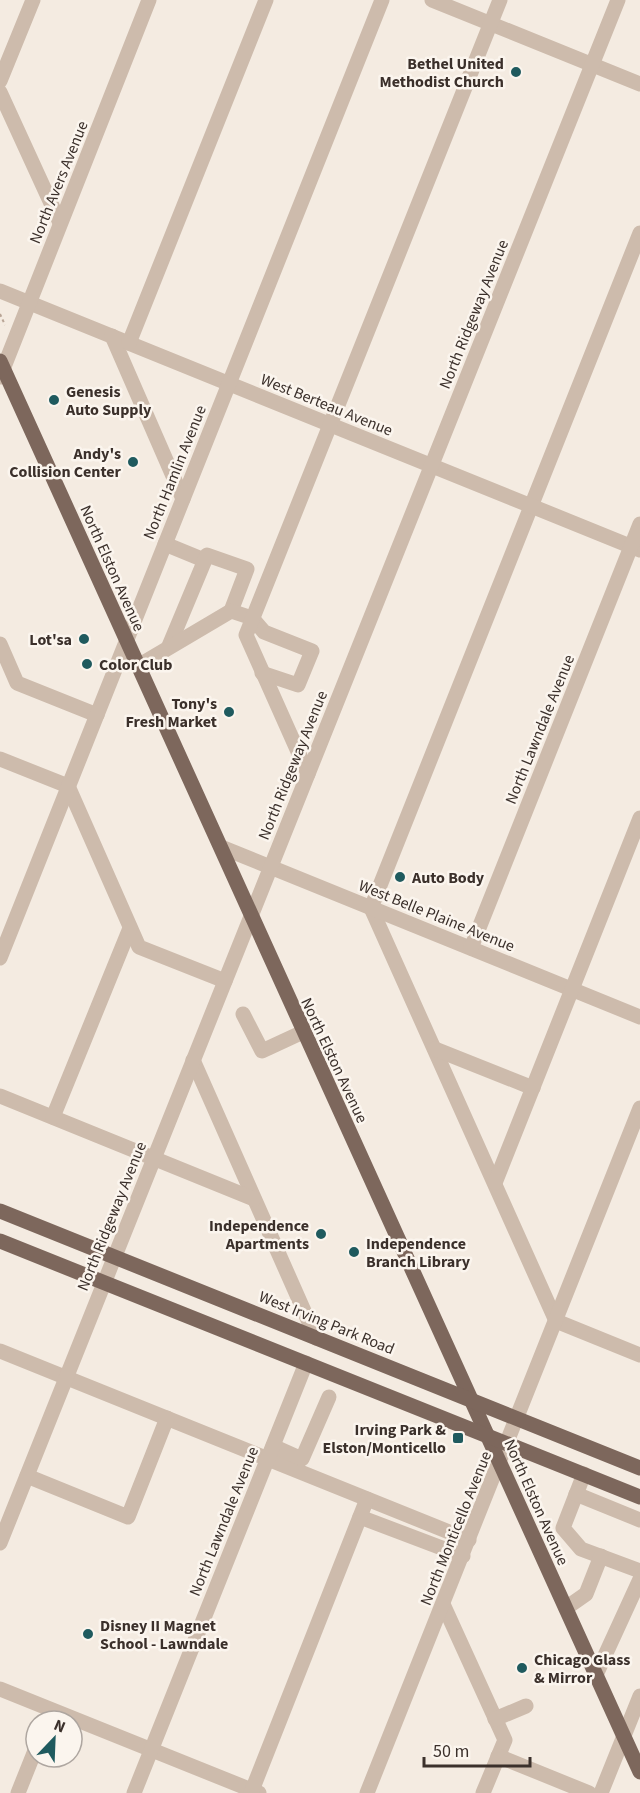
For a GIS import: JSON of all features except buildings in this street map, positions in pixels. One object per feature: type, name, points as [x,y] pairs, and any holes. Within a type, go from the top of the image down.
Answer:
[{"type":"main road","name":"North Elston Avenue","points":[[1,369],[127,640],[640,1772]]},
{"type":"main road","name":"West Irving Park Road","points":[[0,1211],[640,1468]]},
{"type":"main road","points":[[0,1241],[640,1497]]},
{"type":"street","points":[[0,81],[33,0]]},
{"type":"street","name":"North Avers Avenue","points":[[1,369],[149,0]]},
{"type":"street","points":[[129,344],[266,0]]},
{"type":"street","name":"North Hamlin Avenue","points":[[0,958],[382,0]]},
{"type":"street","points":[[432,0],[640,84]]},
{"type":"street","points":[[308,774],[246,635],[500,0]]},
{"type":"street","name":"North Ridgeway Avenue","points":[[0,1543],[618,0]]},
{"type":"street","points":[[0,92],[60,224]]},
{"type":"street","points":[[640,233],[372,908],[556,1321],[640,1355]]},
{"type":"street","name":"West Berteau Avenue","points":[[0,291],[635,548]]},
{"type":"street","points":[[112,336],[183,499]]},
{"type":"street","name":"North Lawndale Avenue","points":[[471,948],[635,548],[640,524]]},
{"type":"street","points":[[165,544],[204,560]]},
{"type":"street","points":[[138,666],[231,611],[247,569],[207,555],[169,646]]},
{"type":"street","points":[[231,611],[252,618],[264,632],[312,651],[298,685],[262,673]]},
{"type":"street","points":[[2,656],[18,683],[97,715]]},
{"type":"street","points":[[0,759],[69,786],[139,947],[225,981]]},
{"type":"street","points":[[495,1183],[640,818]]},
{"type":"street","name":"West Belle Plaine Avenue","points":[[220,847],[640,1017]]},
{"type":"street","points":[[53,1117],[130,928]]},
{"type":"street","points":[[243,1014],[262,1051],[303,1032]]},
{"type":"street","points":[[435,1049],[533,1088]]},
{"type":"street","points":[[193,1060],[316,1338]]},
{"type":"street","points":[[0,1096],[254,1199]]},
{"type":"street","name":"North Monticello Avenue","points":[[368,1793],[640,1108]]},
{"type":"street","points":[[0,1351],[167,1418],[270,1453],[367,1499],[469,1540]]},
{"type":"street","name":"North Lawndale Avenue","points":[[134,1793],[306,1363]]},
{"type":"street","points":[[270,1453],[303,1459],[329,1397]]},
{"type":"street","points":[[27,1476],[128,1517],[167,1418]]},
{"type":"street","points":[[584,1474],[563,1528],[581,1549],[640,1571]]},
{"type":"street","points":[[576,1494],[640,1520]]},
{"type":"street","points":[[84,1727],[151,1750],[254,1792],[367,1499]]},
{"type":"street","points":[[360,1517],[463,1556]]},
{"type":"street","points":[[566,1608],[586,1594],[601,1556]]},
{"type":"street","points":[[596,1675],[640,1579]]},
{"type":"street","points":[[443,1604],[505,1740],[483,1793]]},
{"type":"street","points":[[0,1689],[38,1709]]},
{"type":"street","points":[[601,1793],[640,1696]]},
{"type":"street","points":[[495,1719],[526,1706]]},
{"type":"street","points":[[498,1756],[589,1793]]},
{"type":"street","points":[[18,1793],[28,1769]]},
{"type":"path","points":[[0,314],[6,328],[10,318]]},
{"type":"place","name":"Bethel United Methodist Church","points":[[516,72]]},
{"type":"place","name":"Genesis Auto Supply","points":[[54,400]]},
{"type":"place","name":"Andy's Collision Center","points":[[133,462]]},
{"type":"place","name":"Lot'sa","points":[[84,639]]},
{"type":"place","name":"Color Club","points":[[87,664]]},
{"type":"place","name":"Tony's Fresh Market","points":[[229,712]]},
{"type":"place","name":"Auto Body","points":[[400,877]]},
{"type":"place","name":"Independence Apartments","points":[[321,1234]]},
{"type":"place","name":"Independence Branch Library","points":[[354,1252]]},
{"type":"place","name":"Irving Park & Elston/Monticello","points":[[458,1438]]},
{"type":"place","name":"Disney II Magnet School - Lawndale","points":[[88,1634]]},
{"type":"place","name":"Chicago Glass & Mirror","points":[[522,1668]]}]
